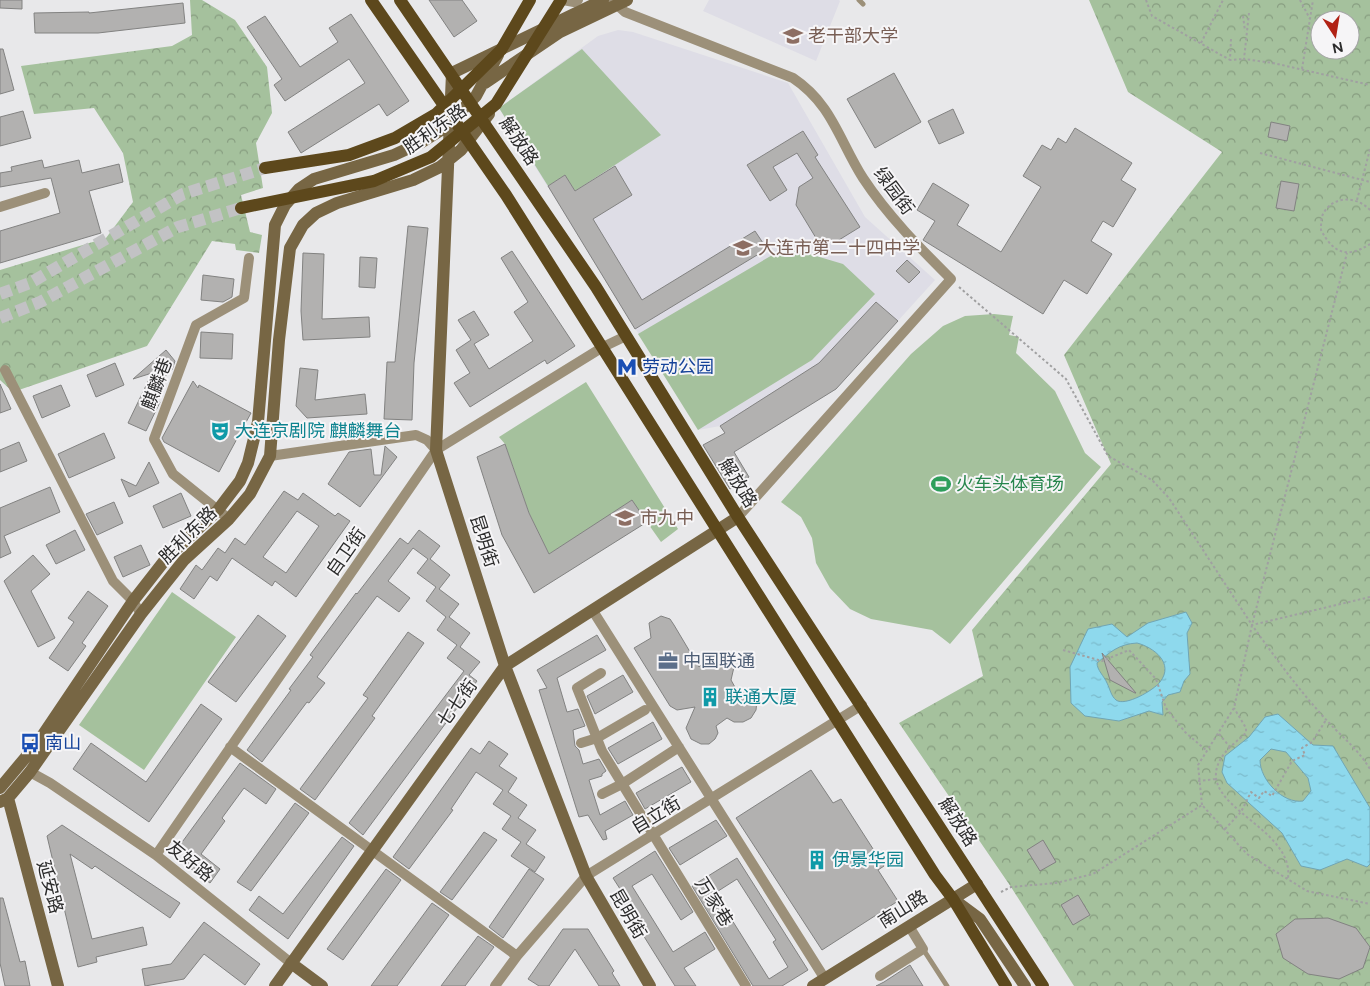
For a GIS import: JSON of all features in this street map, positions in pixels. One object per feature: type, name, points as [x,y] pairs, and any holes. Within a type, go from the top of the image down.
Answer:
[{"type":"main road","points":[[371,0],[506,195],[603,347],[836,722],[934,875],[953,899],[1006,986]]},
{"type":"main road","name":"解放路","points":[[400,0],[563,237],[738,517],[1043,986]]},
{"type":"main road","points":[[3,796],[133,601],[165,560],[218,510],[240,481],[254,443],[258,422],[275,225],[285,205],[299,189],[314,180],[394,155],[422,142],[443,128],[476,96],[530,0]]},
{"type":"main road","name":"胜利东路","points":[[3,796],[30,772],[142,614],[184,560],[229,519],[250,494],[270,456],[279,340],[290,248],[303,225],[316,213],[337,203],[413,180],[440,167],[461,150],[496,104],[562,0]]},
{"type":"main road","points":[[466,96],[559,27],[603,0]]},
{"type":"main road","points":[[452,73],[559,27],[626,6]]},
{"type":"main road","points":[[265,168],[349,155],[395,138],[436,114],[501,50]]},
{"type":"main road","name":"昆明街","points":[[452,73],[436,450],[505,666],[586,876],[650,986]]},
{"type":"main road","name":"胜利东路","points":[[241,208],[374,181],[407,169],[444,148],[496,104]]},
{"type":"main road","name":"七七街","points":[[275,986],[505,666],[738,517]]},
{"type":"main road","name":"延安路","points":[[3,796],[58,986]]},
{"type":"main road","points":[[953,899],[977,884]]},
{"type":"main road","name":"南山路","points":[[813,986],[953,899],[980,919],[1025,986]]},
{"type":"main road","name":"友好路","points":[[291,964],[322,986]]},
{"type":"street","points":[[562,0],[574,2],[578,0]]},
{"type":"street","points":[[612,0],[626,6]]},
{"type":"street","name":"绿园街","points":[[626,6],[793,78],[811,90],[825,109],[862,177],[892,219],[951,279]]},
{"type":"street","points":[[0,207],[45,193]]},
{"type":"street","name":"麒麟巷","points":[[229,519],[173,474],[154,439],[196,325],[244,298],[249,258]]},
{"type":"street","points":[[738,517],[951,279]]},
{"type":"street","name":"自卫街","points":[[156,855],[436,450],[603,347],[626,336]]},
{"type":"street","points":[[5,370],[113,581],[133,601],[142,614]]},
{"type":"street","points":[[270,456],[416,435],[427,440],[436,450]]},
{"type":"street","points":[[593,611],[825,979]]},
{"type":"street","name":"万家巷","points":[[601,673],[577,688],[597,738],[622,784],[746,986]]},
{"type":"street","name":"自立街","points":[[500,984],[517,956],[586,876],[654,836],[862,705]]},
{"type":"street","points":[[581,743],[597,738],[645,710]]},
{"type":"street","points":[[230,747],[517,956]]},
{"type":"street","points":[[602,794],[622,784],[680,748]]},
{"type":"street","name":"友好路","points":[[30,772],[50,783],[156,855],[291,964]]},
{"type":"street","points":[[880,976],[923,949],[909,926]]},
{"type":"lane","points":[[923,949],[947,986]]},
{"type":"path","points":[[1146,0],[1152,16],[1230,60],[1244,59],[1370,85]]},
{"type":"path","points":[[1201,43],[1223,0]]},
{"type":"path","points":[[1300,0],[1310,19],[1302,70]]},
{"type":"path","points":[[1245,33],[1249,13]]},
{"type":"path","points":[[1243,16],[1245,33],[1244,59]]},
{"type":"path","points":[[1230,60],[1231,39]]},
{"type":"path","points":[[1357,200],[1370,148]]},
{"type":"path","points":[[1260,153],[1370,182]]},
{"type":"path","points":[[1370,210],[1357,200],[1346,198],[1331,204],[1323,215],[1321,230],[1334,248],[1347,253],[1360,251],[1370,244]]},
{"type":"path","points":[[1347,253],[1252,626],[1234,708],[1198,765],[1198,781],[1202,805],[1247,854],[1307,891],[1370,904]]},
{"type":"path","points":[[951,279],[1066,379],[1108,456],[1152,480],[1170,498],[1252,626],[1302,693],[1326,720],[1358,750],[1370,769]]},
{"type":"path","points":[[1252,626],[1370,597]]},
{"type":"path","points":[[1063,650],[1102,661],[1129,650],[1156,679],[1156,684],[1166,708],[1185,732],[1207,751]]},
{"type":"path","points":[[1234,708],[1246,728],[1244,736],[1220,757],[1216,766],[1216,779],[1222,796],[1284,852],[1289,868],[1287,879]]},
{"type":"path","points":[[1225,830],[1241,812],[1251,792],[1259,798],[1264,791],[1272,796],[1279,787],[1292,761],[1305,755],[1302,748],[1312,742],[1326,720]]},
{"type":"path","points":[[1218,734],[1230,747]]},
{"type":"path","points":[[1198,781],[1216,779]]},
{"type":"path","points":[[1001,892],[1011,887],[1056,883],[1094,874],[1202,805]]},
{"type":"shaded area","name":"老干部大学","points":[[709,0],[840,1],[816,61],[703,11]]},
{"type":"shaded area","name":"大连市第二十四中学","points":[[618,30],[633,32],[788,83],[865,217],[935,280],[836,389],[736,451],[720,426],[698,430],[499,108],[598,36]]},
{"type":"green space","points":[[190,0],[202,0],[235,20],[267,67],[272,113],[256,143],[263,188],[241,195],[250,232],[262,235],[259,253],[236,250],[235,244],[212,241],[147,346],[13,392],[0,380],[0,270],[106,238],[133,202],[123,153],[94,108],[34,114],[21,66],[172,46],[192,35]]},
{"type":"green space","points":[[1089,0],[1370,0],[1370,986],[1074,986],[1011,887],[899,723],[983,676],[972,630],[1111,464],[1064,355],[1222,152],[1128,92]]},
{"type":"green space","points":[[582,49],[661,135],[575,191],[565,175],[548,186],[499,108]]},
{"type":"green space","points":[[786,247],[843,264],[875,294],[812,360],[698,430],[638,334]]},
{"type":"green space","name":"火车头体育场","points":[[994,314],[1013,316],[1009,335],[1019,337],[1016,353],[1055,391],[1085,453],[1101,467],[950,644],[932,630],[871,619],[850,609],[830,588],[816,563],[812,538],[801,517],[781,502],[911,354],[943,326],[965,316]]},
{"type":"green space","points":[[586,382],[678,529],[661,542],[632,501],[549,554],[529,513],[505,444],[499,437]]},
{"type":"green space","points":[[172,592],[236,637],[144,770],[79,725]]},
{"type":"water","points":[[1186,612],[1192,623],[1187,633],[1190,674],[1184,681],[1180,692],[1168,695],[1162,702],[1163,715],[1149,711],[1119,721],[1085,716],[1071,703],[1070,667],[1088,629],[1112,624],[1127,637],[1148,623]],"holes":[[[1137,643],[1155,652],[1164,662],[1164,675],[1160,682],[1146,693],[1120,702],[1113,696],[1106,680],[1099,671],[1097,663],[1120,647]]]},
{"type":"water","points":[[1278,714],[1313,745],[1333,746],[1370,808],[1370,864],[1367,867],[1347,859],[1320,870],[1301,866],[1282,833],[1227,783],[1222,772],[1225,756],[1249,737],[1265,717]],"holes":[[[1271,749],[1286,752],[1308,778],[1311,791],[1303,801],[1295,801],[1281,795],[1268,783],[1261,768],[1260,760]]]},
{"type":"building","points":[[0,0],[22,0],[22,9],[0,8]]},
{"type":"building","points":[[429,0],[462,0],[477,21],[454,37]]},
{"type":"building","points":[[183,3],[185,23],[98,33],[35,33],[34,13],[89,13]]},
{"type":"building","points":[[351,14],[409,101],[387,116],[379,104],[301,153],[288,132],[365,83],[349,59],[285,101],[274,85],[282,79],[247,27],[265,16],[300,67],[338,42],[329,28]]},
{"type":"building","points":[[0,49],[3,49],[14,90],[0,94]]},
{"type":"building","points":[[894,73],[921,122],[875,148],[847,99]]},
{"type":"building","points":[[953,109],[964,133],[939,144],[928,121]]},
{"type":"building","points":[[23,111],[31,138],[0,146],[0,117]]},
{"type":"building","points":[[1271,122],[1290,126],[1287,141],[1268,137]]},
{"type":"building","points":[[1075,128],[1132,163],[1121,180],[1136,189],[1113,227],[1103,221],[1091,241],[1112,254],[1087,294],[1064,280],[1043,314],[923,240],[935,221],[917,210],[933,183],[969,205],[957,225],[1001,252],[1041,187],[1023,176],[1042,145],[1051,150],[1058,138],[1066,143]]},
{"type":"building","points":[[803,131],[818,155],[815,157],[860,227],[834,243],[816,238],[796,205],[799,187],[813,178],[797,153],[773,167],[787,190],[770,201],[747,165]]},
{"type":"building","points":[[42,160],[44,168],[79,160],[82,173],[119,164],[123,182],[89,191],[101,233],[0,263],[0,231],[60,213],[51,178],[0,187],[0,173],[12,171],[11,167]]},
{"type":"building","points":[[615,166],[632,195],[593,219],[642,300],[755,231],[767,249],[635,329],[548,186],[565,175],[575,191]]},
{"type":"building","points":[[1281,181],[1299,184],[1294,211],[1276,208]]},
{"type":"building","points":[[408,226],[428,228],[414,363],[412,420],[384,419],[387,362],[395,362]]},
{"type":"building","points":[[512,251],[575,346],[547,364],[545,360],[470,407],[454,383],[470,373],[456,350],[471,340],[458,320],[474,311],[489,335],[474,344],[489,369],[533,341],[514,312],[528,302],[501,258]]},
{"type":"building","points":[[303,253],[324,254],[322,319],[369,317],[370,337],[303,340],[301,311]]},
{"type":"building","points":[[360,257],[377,258],[375,288],[359,287]]},
{"type":"building","points":[[907,260],[920,272],[909,283],[896,271]]},
{"type":"building","points":[[203,275],[234,279],[232,297],[223,302],[201,300]]},
{"type":"building","points":[[876,302],[898,321],[836,389],[734,452],[749,477],[730,489],[703,445],[725,433],[720,426],[819,363]]},
{"type":"building","points":[[201,332],[233,334],[232,359],[200,358]]},
{"type":"building","points":[[166,350],[175,361],[172,370],[144,395],[160,402],[146,431],[128,423],[152,373],[133,379]]},
{"type":"building","points":[[115,363],[124,385],[96,397],[87,375]]},
{"type":"building","points":[[300,368],[318,370],[315,400],[365,394],[367,414],[307,418],[296,406]]},
{"type":"building","points":[[193,381],[198,388],[199,385],[251,413],[219,472],[164,442],[162,438]]},
{"type":"building","points":[[0,384],[11,409],[0,413]]},
{"type":"building","points":[[61,385],[70,406],[42,418],[33,396]]},
{"type":"building","points":[[104,433],[115,458],[69,478],[58,454]]},
{"type":"building","points":[[19,442],[27,461],[0,472],[0,450]]},
{"type":"building","name":"市九中","points":[[505,444],[529,513],[549,554],[632,500],[647,522],[534,593],[502,535],[477,457]]},
{"type":"building","points":[[385,446],[397,457],[360,507],[328,484],[349,452],[371,449],[374,475],[381,475]]},
{"type":"building","points":[[149,462],[159,483],[129,497],[121,479],[136,486]]},
{"type":"building","points":[[50,487],[60,512],[4,536],[11,553],[0,558],[0,508]]},
{"type":"building","points":[[284,491],[298,500],[303,493],[335,516],[338,513],[350,521],[296,597],[275,581],[272,586],[232,558],[217,581],[210,576],[194,599],[180,589],[196,565],[202,570],[218,548],[225,553],[235,538],[245,545]],"holes":[[[297,511],[319,526],[286,573],[263,557]]]},
{"type":"building","points":[[181,493],[191,516],[163,528],[153,506]]},
{"type":"building","points":[[114,502],[123,523],[97,535],[86,514]]},
{"type":"building","points":[[75,530],[85,550],[56,564],[46,545]]},
{"type":"building","points":[[419,530],[440,546],[430,559],[450,575],[439,589],[459,604],[449,617],[470,633],[460,647],[480,662],[469,675],[477,681],[363,835],[349,823],[464,671],[447,658],[457,645],[437,630],[446,617],[426,601],[436,587],[417,573],[428,559],[413,548],[388,581],[410,598],[399,612],[377,596],[317,677],[325,683],[309,703],[307,702],[262,762],[247,750],[313,657],[310,655],[356,593],[400,538],[408,544]]},
{"type":"building","points":[[141,545],[150,565],[123,577],[114,557]]},
{"type":"building","points":[[33,555],[50,574],[31,591],[55,638],[38,647],[4,581]]},
{"type":"building","points":[[88,591],[108,606],[82,643],[86,646],[68,671],[49,658],[74,622],[68,618]]},
{"type":"building","points":[[258,615],[286,636],[236,702],[208,682]]},
{"type":"building","name":"联通大厦","points":[[661,616],[670,619],[699,667],[709,655],[719,653],[726,655],[734,667],[731,680],[736,689],[751,693],[757,701],[756,710],[751,718],[743,722],[734,722],[727,718],[716,726],[718,733],[709,744],[701,744],[691,739],[686,728],[695,707],[677,710],[670,706],[634,648],[651,638],[649,623]]},
{"type":"building","points":[[408,632],[424,643],[372,716],[375,718],[315,800],[300,789],[368,698],[363,695]]},
{"type":"building","points":[[597,635],[606,650],[557,678],[567,712],[578,709],[585,726],[573,730],[575,746],[579,750],[583,764],[599,759],[606,771],[602,776],[589,780],[600,815],[625,801],[633,815],[605,831],[607,839],[603,840],[588,815],[579,817],[539,690],[547,688],[537,670]]},
{"type":"building","points":[[1102,653],[1136,693],[1110,680]]},
{"type":"building","points":[[623,675],[633,692],[595,714],[587,696]]},
{"type":"building","points":[[201,704],[222,719],[149,822],[73,769],[91,743],[146,782]]},
{"type":"building","points":[[653,722],[662,739],[618,764],[608,748]]},
{"type":"building","points":[[489,741],[508,754],[499,766],[517,778],[508,792],[527,805],[518,818],[536,830],[526,844],[545,857],[535,872],[511,856],[521,842],[502,829],[511,816],[493,804],[503,790],[476,772],[451,809],[453,810],[409,869],[393,857],[471,748],[480,754]]},
{"type":"building","points":[[240,763],[276,789],[266,804],[244,788],[222,818],[225,821],[201,854],[220,869],[210,883],[183,863],[190,853],[180,845]]},
{"type":"building","points":[[682,767],[691,782],[645,809],[636,793]]},
{"type":"building","points":[[811,770],[833,803],[841,799],[884,866],[878,870],[898,901],[822,950],[736,818]]},
{"type":"building","points":[[295,803],[309,813],[251,891],[237,882]]},
{"type":"building","points":[[716,820],[727,836],[680,865],[669,848]]},
{"type":"building","points":[[62,825],[180,903],[170,918],[95,866],[92,869],[70,854],[92,939],[143,927],[147,945],[96,957],[97,962],[78,967],[47,836]]},
{"type":"building","points":[[484,832],[497,840],[452,900],[440,892]]},
{"type":"building","points":[[342,837],[354,846],[288,939],[249,910],[259,896],[283,914]]},
{"type":"building","points":[[1043,840],[1056,862],[1040,871],[1027,850]]},
{"type":"building","points":[[655,851],[693,912],[681,920],[652,874],[632,886],[673,952],[705,932],[715,949],[684,968],[696,986],[675,986],[618,895],[622,892],[613,878]]},
{"type":"building","points":[[737,858],[808,970],[782,986],[753,986],[692,886]],"holes":[[[737,879],[776,940],[773,942],[788,967],[769,979],[715,893]]]},
{"type":"building","points":[[386,869],[401,880],[343,960],[327,949]]},
{"type":"building","points":[[529,869],[544,879],[503,938],[489,927]]},
{"type":"building","points":[[1078,895],[1090,915],[1073,925],[1061,905]]},
{"type":"building","points":[[0,898],[3,898],[20,962],[25,961],[30,986],[5,986],[0,963]]},
{"type":"building","points":[[432,903],[449,915],[397,986],[371,986]]},
{"type":"building","points":[[1328,918],[1356,928],[1370,947],[1363,968],[1339,979],[1308,974],[1283,958],[1276,934],[1295,919]]},
{"type":"building","points":[[204,922],[260,964],[245,985],[204,954],[184,979],[145,986],[142,969],[171,964]]},
{"type":"building","points":[[563,929],[588,929],[614,971],[612,973],[620,986],[599,986],[575,949],[549,986],[539,986],[528,979]]},
{"type":"building","points":[[478,936],[494,947],[465,986],[441,986]]},
{"type":"building","points":[[910,965],[923,986],[876,986],[884,982]]},
{"type":"tunnel","points":[[0,294],[30,283],[183,194],[265,168]]},
{"type":"tunnel","points":[[0,318],[40,302],[178,227],[241,208]]},
{"type":"place","name":"老干部大学","points":[[793,36]]},
{"type":"place","name":"大连市第二十四中学","points":[[743,248]]},
{"type":"place","name":"劳动公园","points":[[627,367]]},
{"type":"place","name":"大连京剧院 麒麟舞台","points":[[220,431]]},
{"type":"place","name":"火车头体育场","points":[[941,484]]},
{"type":"place","name":"市九中","points":[[625,518]]},
{"type":"place","name":"中国联通","points":[[668,661]]},
{"type":"place","name":"联通大厦","points":[[710,697]]},
{"type":"place","name":"南山","points":[[30,743]]},
{"type":"place","name":"伊景华园","points":[[817,860]]}]
